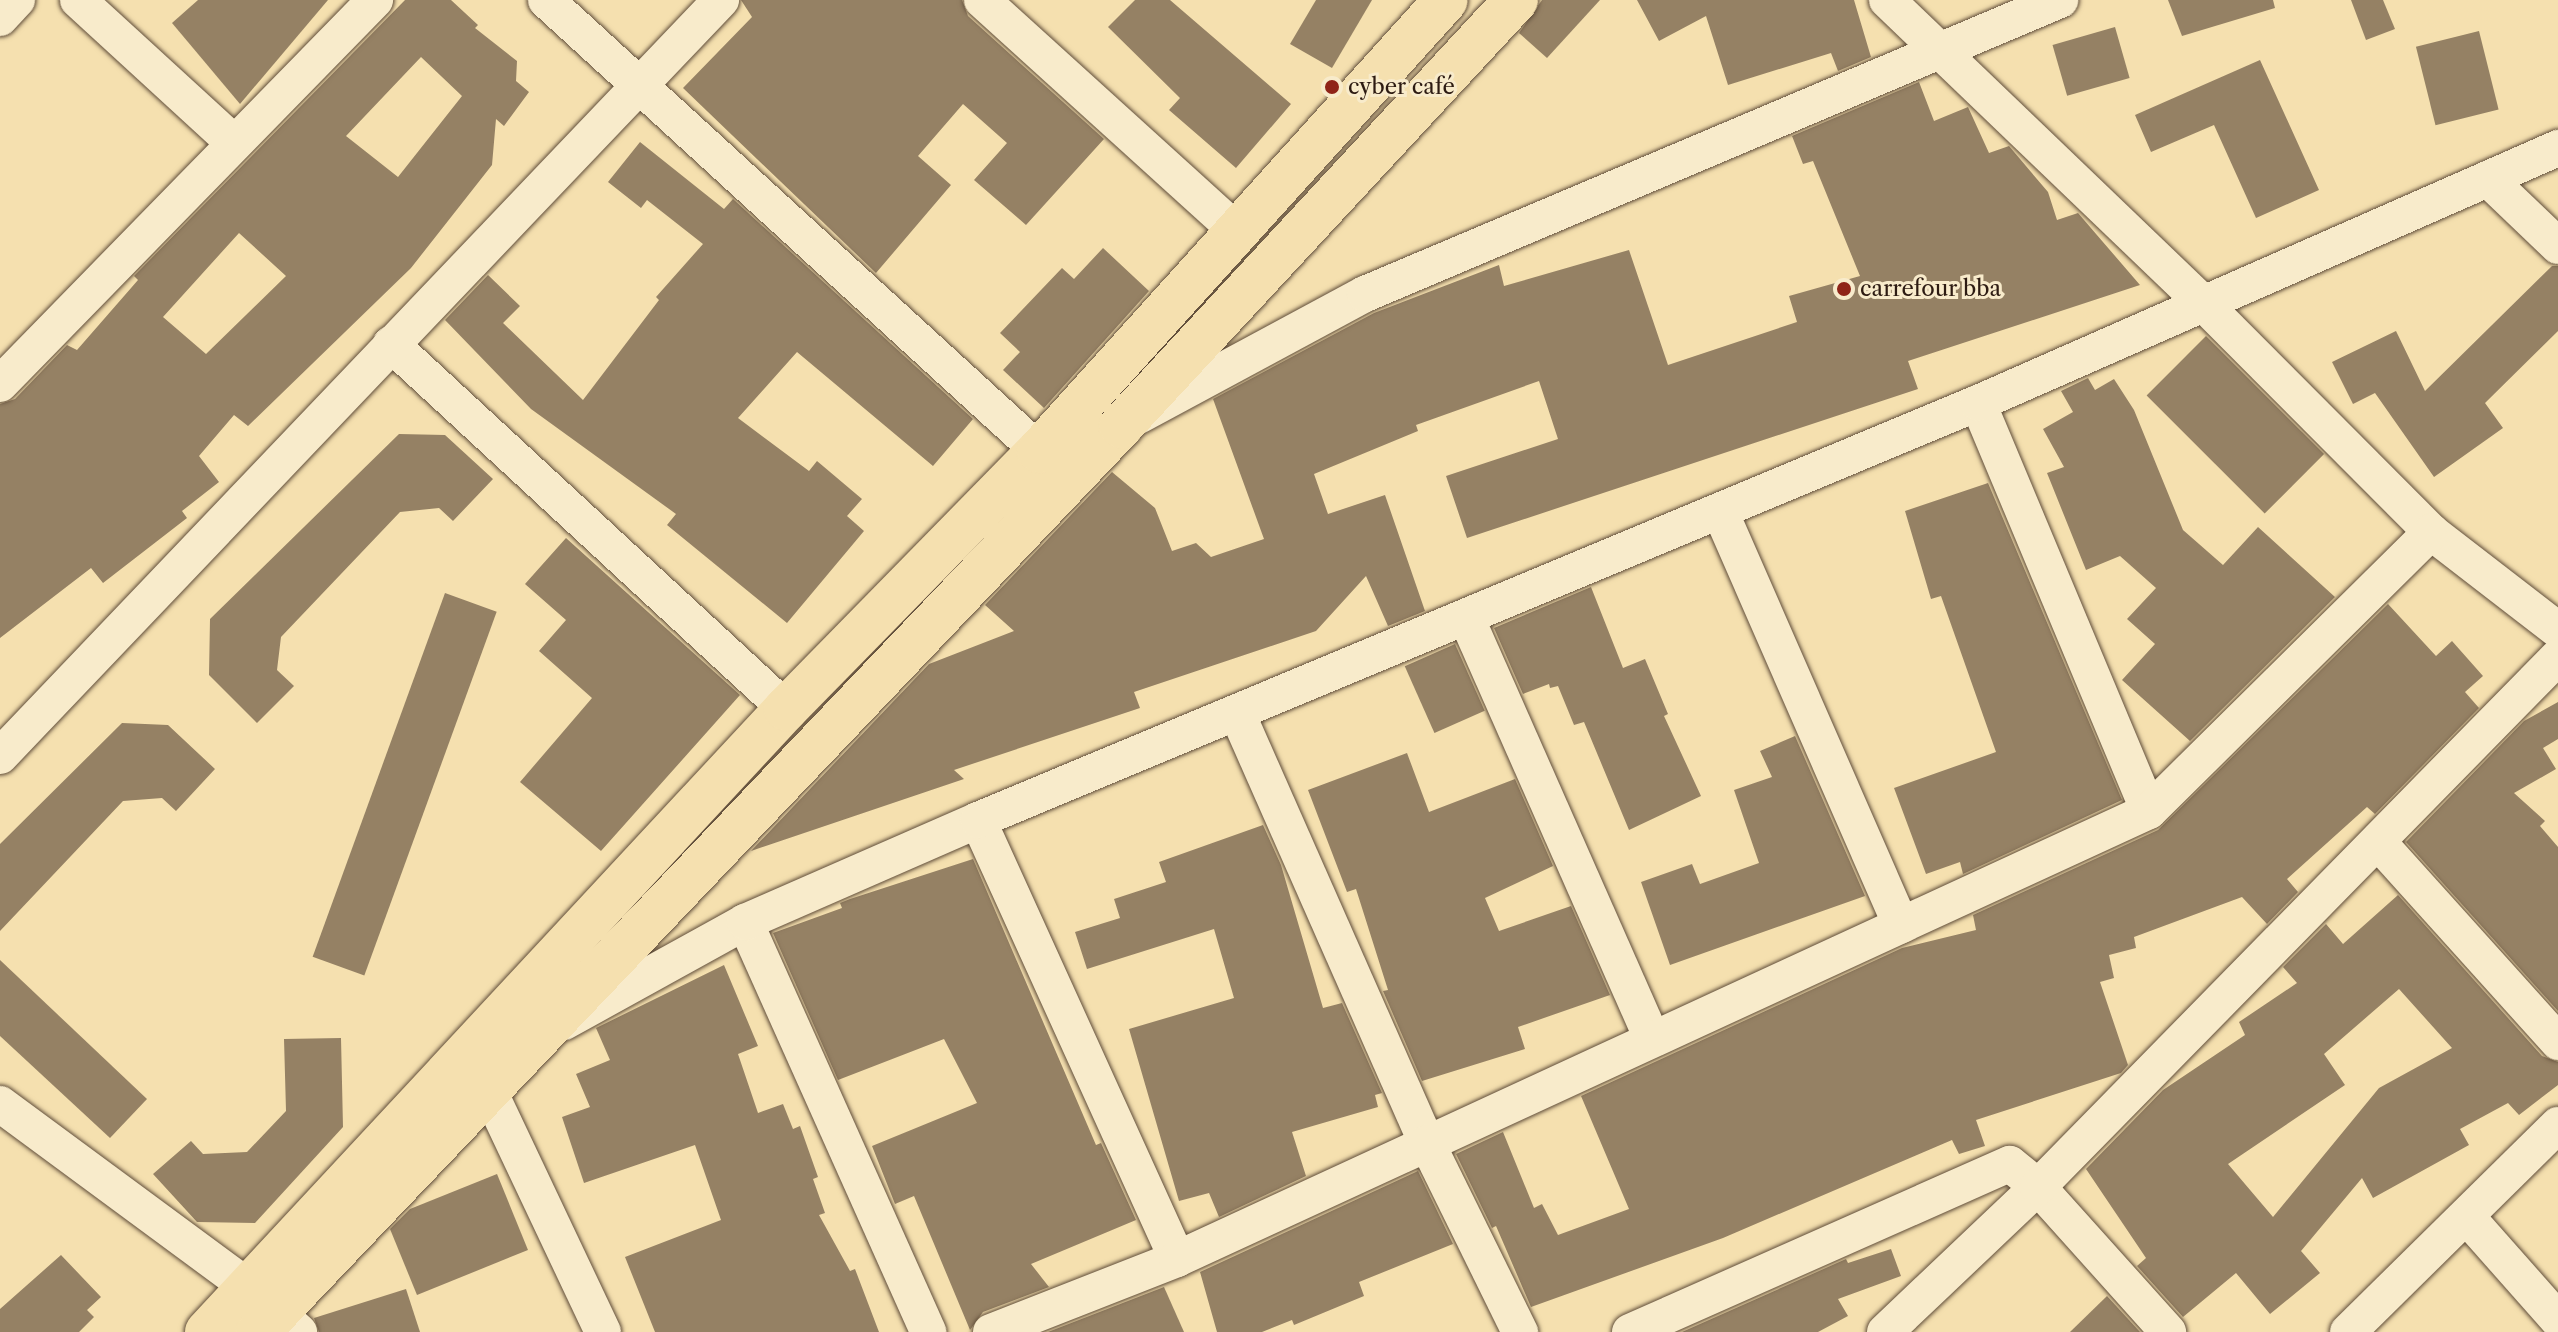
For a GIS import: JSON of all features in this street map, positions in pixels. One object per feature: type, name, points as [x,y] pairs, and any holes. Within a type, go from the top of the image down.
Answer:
[{"type":"main road","points":[[207,1332],[271,1316],[490,1093],[1121,426],[1516,0]]},
{"type":"main road","points":[[271,1316],[786,709],[1039,451],[1440,2]]},
{"type":"street","points":[[0,18],[17,0]]},
{"type":"street","points":[[78,0],[234,143]]},
{"type":"street","points":[[0,384],[375,0]]},
{"type":"street","points":[[546,0],[1039,451]]},
{"type":"street","points":[[0,756],[721,0]]},
{"type":"street","points":[[982,0],[1236,230]]},
{"type":"street","points":[[1887,0],[2206,306],[2431,532],[2558,630]]},
{"type":"street","points":[[1121,426],[1365,294],[2060,0]]},
{"type":"street","points":[[546,1032],[745,922],[978,820],[2206,306],[2558,148]]},
{"type":"street","points":[[2488,179],[2558,246]]},
{"type":"street","points":[[391,344],[786,709]]},
{"type":"street","points":[[1978,403],[2149,811]]},
{"type":"street","points":[[1720,511],[1901,925]]},
{"type":"street","points":[[991,1332],[1177,1259],[2149,811],[2431,532]]},
{"type":"street","points":[[1466,617],[1652,1038]]},
{"type":"street","points":[[1885,1332],[2038,1187],[2379,843],[2558,657]]},
{"type":"street","points":[[1237,713],[1427,1143],[1520,1332]]},
{"type":"street","points":[[978,820],[1177,1259]]},
{"type":"street","points":[[2379,843],[2558,1042]]},
{"type":"street","points":[[745,922],[928,1332]]},
{"type":"street","points":[[490,1093],[603,1332]]},
{"type":"street","points":[[0,1104],[271,1316]]},
{"type":"street","points":[[2348,1332],[2558,1125]]},
{"type":"street","points":[[1630,1332],[2010,1164],[2038,1187],[2168,1332]]},
{"type":"street","points":[[2467,1217],[2558,1320]]},
{"type":"building","points":[[198,0],[328,0],[240,104],[172,23]]},
{"type":"building","points":[[405,0],[451,0],[478,25],[475,28],[517,61],[516,81],[529,92],[504,126],[496,119],[492,165],[411,268],[248,426],[234,415],[199,456],[219,482],[182,511],[187,518],[103,583],[91,568],[0,638],[0,404],[15,399],[67,345],[77,350],[138,280],[134,276]],"holes":[[[421,57],[462,96],[398,177],[346,136]],[[239,233],[286,276],[206,354],[163,317]]]},
{"type":"building","points":[[741,0],[962,0],[968,16],[1104,139],[1026,225],[974,180],[1007,143],[963,104],[918,156],[951,185],[876,273],[683,88],[752,17]]},
{"type":"building","points":[[1135,0],[1170,0],[1291,104],[1236,168],[1169,110],[1180,98],[1108,27]]},
{"type":"building","points":[[1316,0],[1372,0],[1332,68],[1290,44]]},
{"type":"building","points":[[1542,0],[1600,0],[1547,58],[1519,33]]},
{"type":"building","points":[[1637,0],[1854,0],[1871,57],[1838,71],[1831,53],[1728,85],[1706,16],[1659,41]]},
{"type":"building","points":[[2168,0],[2273,0],[2275,8],[2182,36]]},
{"type":"building","points":[[2351,0],[2383,0],[2395,29],[2366,40]]},
{"type":"building","points":[[2115,27],[2130,78],[2067,96],[2053,45]]},
{"type":"building","points":[[2479,31],[2499,110],[2436,125],[2416,47]]},
{"type":"building","points":[[2260,60],[2319,190],[2256,218],[2214,125],[2151,152],[2135,115]]},
{"type":"building","points":[[1919,82],[1934,121],[1968,107],[1989,153],[2009,146],[2048,192],[2057,220],[2078,213],[2140,285],[1908,361],[1918,389],[1467,538],[1446,476],[1558,439],[1539,381],[1416,425],[1418,431],[1314,474],[1328,514],[1385,495],[1425,611],[1388,626],[1366,576],[1316,631],[1134,692],[1140,708],[954,770],[964,779],[751,851],[929,664],[1014,631],[985,605],[1112,472],[1155,508],[1172,551],[1196,543],[1211,557],[1264,539],[1213,399],[1374,313],[1499,265],[1504,286],[1629,250],[1668,365],[1797,322],[1789,296],[1860,276],[1813,161],[1803,164],[1792,136]]},
{"type":"building","points":[[640,142],[724,209],[733,199],[973,419],[933,466],[797,352],[738,418],[809,471],[817,461],[862,499],[847,516],[864,531],[787,623],[667,525],[676,514],[531,409],[445,320],[488,275],[520,306],[503,323],[583,400],[659,300],[656,297],[703,244],[647,200],[641,208],[608,182]]},
{"type":"building","points":[[1103,248],[1149,291],[1044,408],[1003,370],[1020,352],[1000,333],[1062,268],[1074,279]]},
{"type":"building","points":[[2552,266],[2558,266],[2558,331],[2485,403],[2503,428],[2434,477],[2375,393],[2353,404],[2332,362],[2396,331],[2425,391]]},
{"type":"building","points":[[2206,336],[2324,454],[2265,513],[2147,395]]},
{"type":"building","points":[[2088,378],[2095,390],[2114,379],[2134,410],[2183,530],[2223,565],[2258,527],[2335,597],[2190,741],[2122,680],[2155,644],[2127,619],[2156,588],[2120,556],[2086,570],[2047,473],[2064,467],[2043,429],[2073,412],[2061,391]]},
{"type":"building","points":[[399,434],[445,435],[493,479],[453,521],[439,508],[400,512],[281,637],[277,670],[294,686],[257,723],[209,675],[210,619]]},
{"type":"building","points":[[1988,483],[2122,800],[1963,874],[1960,862],[1926,874],[1894,788],[1996,752],[1941,596],[1931,599],[1905,511]]},
{"type":"building","points":[[566,538],[740,695],[601,851],[520,782],[592,698],[539,651],[566,620],[525,584]]},
{"type":"building","points":[[1591,587],[1623,668],[1645,659],[1668,714],[1664,716],[1701,796],[1629,830],[1584,722],[1574,725],[1558,686],[1550,688],[1549,684],[1523,694],[1494,628]]},
{"type":"building","points":[[445,593],[497,612],[364,975],[313,957]]},
{"type":"building","points":[[2388,604],[2436,656],[2452,641],[2483,676],[2465,692],[2479,708],[2375,814],[2367,807],[2287,879],[2298,892],[2267,924],[2242,897],[2134,937],[2136,948],[2109,955],[2114,978],[2100,982],[2128,1065],[2121,1073],[1976,1120],[1985,1146],[1959,1154],[1952,1140],[1723,1238],[1531,1307],[1496,1226],[1492,1228],[1456,1154],[1503,1132],[1534,1208],[1542,1204],[1558,1235],[1629,1209],[1581,1096],[1902,948],[1976,930],[1973,915],[2158,830]]},
{"type":"building","points":[[1455,644],[1485,711],[1434,733],[1405,666]]},
{"type":"building","points":[[2558,702],[2558,739],[2543,748],[2556,769],[2514,793],[2545,821],[2540,826],[2558,847],[2558,1011],[2406,842],[2524,721]]},
{"type":"building","points":[[122,723],[168,725],[215,769],[176,811],[162,798],[123,801],[0,931],[0,844]]},
{"type":"building","points":[[1795,736],[1865,896],[1670,965],[1641,882],[1692,864],[1700,884],[1759,863],[1734,790],[1772,777],[1760,751]]},
{"type":"building","points":[[1407,753],[1429,812],[1515,779],[1553,866],[1485,898],[1499,931],[1571,906],[1610,995],[1518,1027],[1525,1049],[1422,1081],[1383,991],[1388,990],[1356,889],[1347,892],[1308,790]]},
{"type":"building","points":[[1263,825],[1281,865],[1323,1008],[1342,1003],[1382,1093],[1375,1095],[1378,1107],[1292,1132],[1306,1176],[1219,1217],[1209,1193],[1179,1201],[1129,1029],[1234,998],[1214,929],[1087,969],[1075,932],[1120,918],[1114,899],[1166,882],[1159,862]]},
{"type":"building","points":[[973,859],[1096,1145],[1101,1143],[1136,1220],[1031,1264],[1049,1287],[983,1312],[970,1330],[914,1196],[895,1204],[872,1146],[977,1103],[944,1039],[838,1080],[773,933],[842,908],[840,903],[850,899]]},
{"type":"building","points":[[2398,895],[2542,1056],[2558,1062],[2558,1085],[2519,1115],[2508,1103],[2460,1129],[2469,1145],[2373,1198],[2362,1178],[2301,1251],[2320,1273],[2270,1314],[2236,1273],[2183,1317],[2137,1266],[2146,1258],[2086,1169],[2163,1090],[2245,1035],[2239,1022],[2297,983],[2283,967],[2326,924],[2343,944]],"holes":[[[2399,989],[2452,1048],[2379,1088],[2273,1217],[2228,1164],[2345,1085],[2324,1054]]]},
{"type":"building","points":[[0,960],[147,1099],[110,1138],[0,1036]]},
{"type":"building","points":[[724,965],[758,1046],[738,1054],[758,1113],[783,1104],[793,1129],[800,1126],[818,1177],[813,1179],[825,1213],[819,1215],[850,1271],[855,1269],[879,1332],[655,1332],[625,1257],[721,1220],[695,1145],[584,1183],[562,1117],[590,1107],[576,1074],[610,1060],[596,1028]]},
{"type":"building","points":[[341,1038],[343,1127],[255,1223],[197,1222],[153,1174],[191,1141],[203,1154],[247,1152],[286,1111],[284,1039]]},
{"type":"building","points":[[1418,1171],[1453,1244],[1359,1282],[1364,1296],[1294,1325],[1292,1320],[1262,1332],[1217,1332],[1200,1272]]},
{"type":"building","points":[[497,1174],[528,1250],[417,1295],[390,1229],[410,1209]]},
{"type":"building","points":[[1891,1249],[1901,1276],[1838,1299],[1848,1316],[1818,1332],[1682,1332],[1846,1259],[1848,1263]]},
{"type":"building","points":[[61,1255],[101,1297],[87,1310],[94,1317],[79,1332],[0,1332],[0,1309]]},
{"type":"building","points":[[1164,1287],[1184,1332],[1048,1332]]},
{"type":"building","points":[[406,1289],[420,1332],[319,1332],[314,1318]]},
{"type":"building","points":[[2107,1296],[2140,1332],[2070,1332]]},
{"type":"place","name":"cyber café","points":[[1332,87]]},
{"type":"place","name":"carrefour bba","points":[[1844,289]]}]
